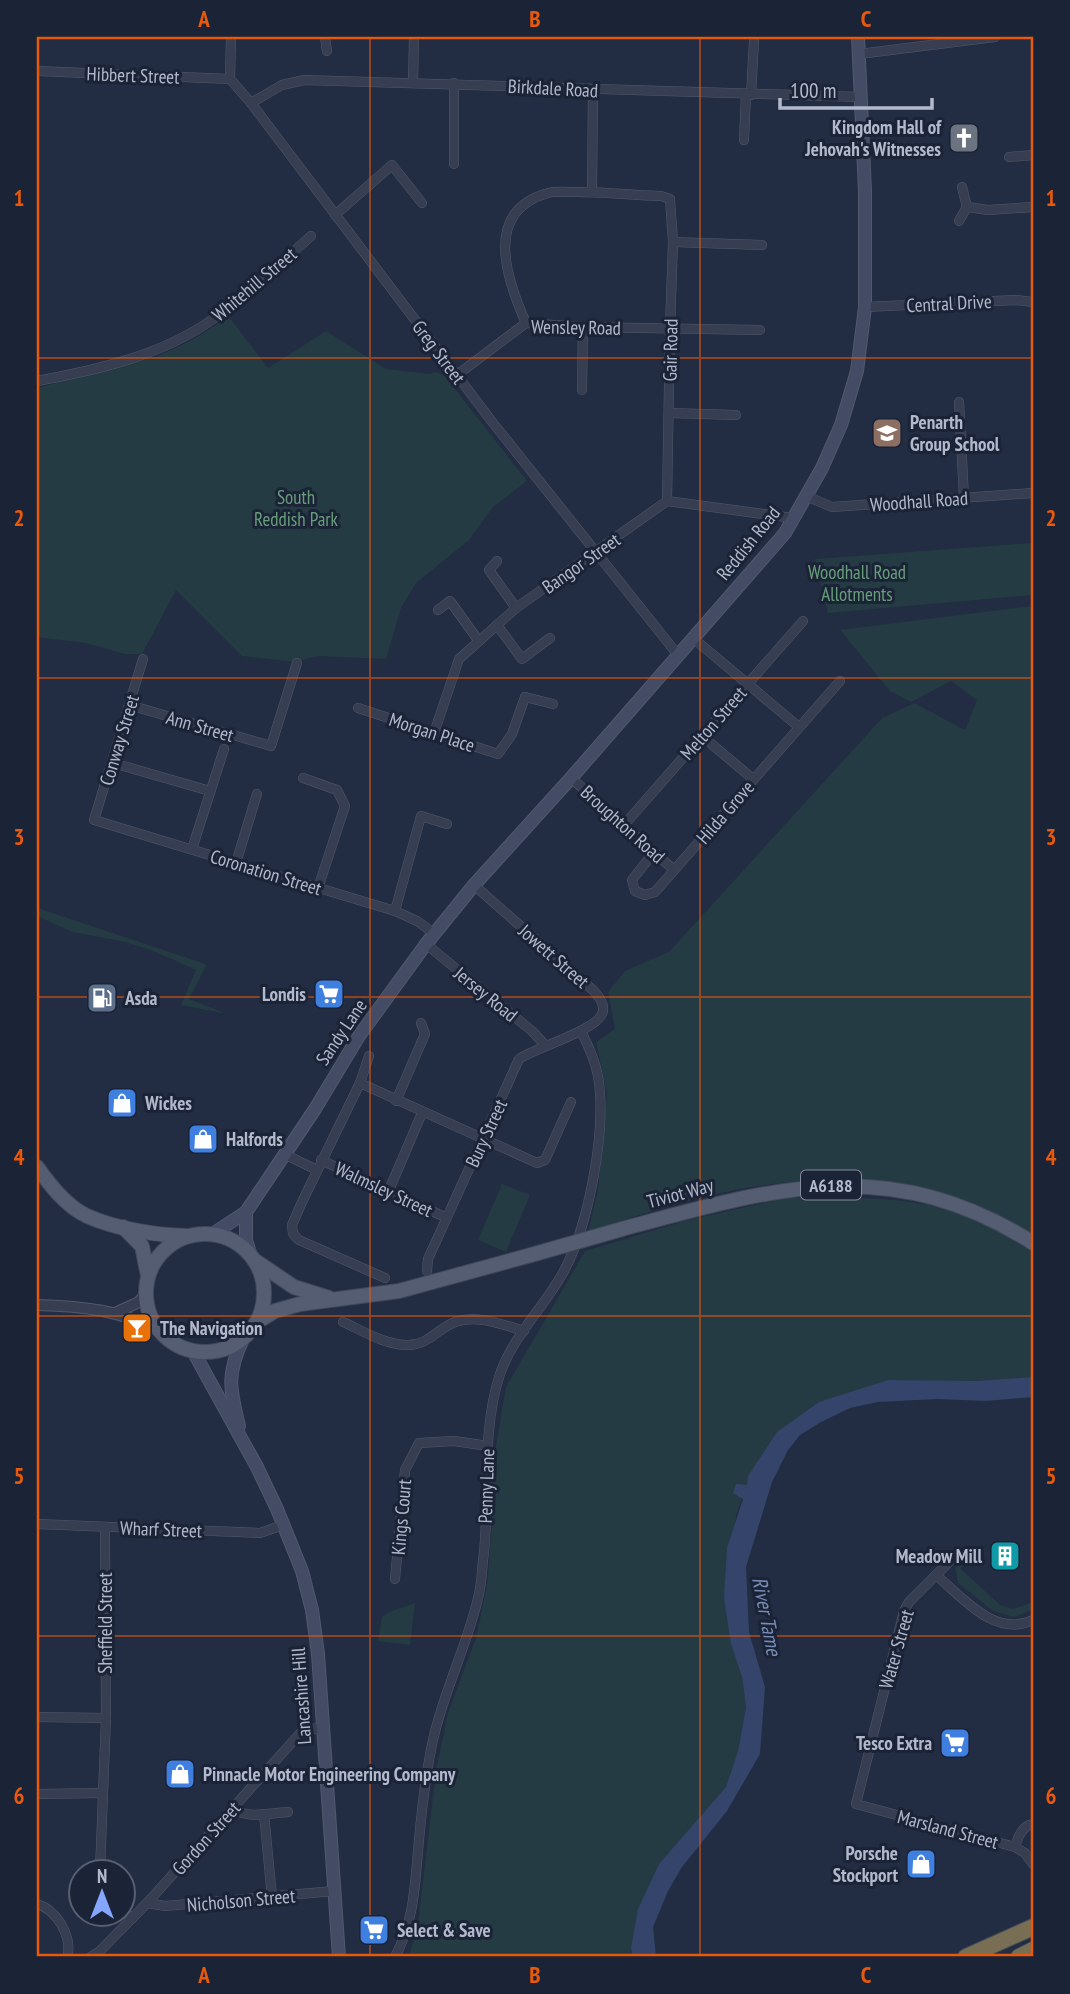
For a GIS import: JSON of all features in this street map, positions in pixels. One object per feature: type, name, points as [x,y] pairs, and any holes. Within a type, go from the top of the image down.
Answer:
[{"type":"highway","points":[[1002,1941],[1033,1918]]},
{"type":"highway","points":[[965,1957],[1033,1927]]},
{"type":"highway","points":[[1019,1957],[1033,1950]]},
{"type":"main road","name":"Reddish Road","points":[[430,939],[474,885],[785,533],[822,468],[841,425],[857,371],[865,307],[865,191],[858,37]]},
{"type":"main road","name":"Sandy Lane","points":[[211,1234],[246,1212],[359,1037],[430,939]]},
{"type":"main road","points":[[37,1167],[55,1191],[82,1213],[123,1227],[192,1236]]},
{"type":"main road","name":"Tiviot Way","points":[[257,1322],[275,1311],[334,1299],[399,1291],[718,1203],[779,1190],[829,1185],[871,1186],[919,1194],[966,1209],[1014,1231],[1033,1243]]},
{"type":"main road","points":[[246,1212],[246,1240],[252,1258]]},
{"type":"main road","points":[[123,1227],[142,1246],[147,1307],[162,1334],[174,1343],[193,1351],[211,1352],[228,1348],[243,1339],[257,1322],[263,1306],[261,1273],[252,1258],[242,1247],[211,1234],[177,1241],[164,1251],[154,1264],[147,1286]]},
{"type":"main road","name":"Tiviot Way","points":[[252,1258],[294,1287],[334,1299]]},
{"type":"main road","name":"Lancashire Hill","points":[[243,1339],[233,1360],[230,1379],[244,1446]]},
{"type":"main road","name":"Lancashire Hill","points":[[193,1351],[257,1467],[302,1571],[312,1611],[339,1957]]},
{"type":"street","points":[[230,79],[231,37]]},
{"type":"street","points":[[326,37],[327,51]]},
{"type":"street","points":[[412,83],[414,37]]},
{"type":"street","points":[[859,54],[995,37]]},
{"type":"street","points":[[744,140],[754,41]]},
{"type":"street","name":"Hibbert Street","points":[[37,71],[230,79]]},
{"type":"street","name":"Greg Street","points":[[230,79],[457,375],[678,655]]},
{"type":"street","name":"Birkdale Road","points":[[251,103],[282,85],[304,80],[748,95],[861,96]]},
{"type":"street","points":[[454,83],[454,164]]},
{"type":"street","points":[[526,323],[516,301],[505,256],[505,233],[513,214],[528,202],[550,192],[592,192],[593,90]]},
{"type":"street","points":[[1009,157],[1033,155]]},
{"type":"street","points":[[335,215],[392,165],[422,203]]},
{"type":"street","points":[[959,221],[967,207],[962,187]]},
{"type":"street","name":"Gair Road","points":[[592,192],[661,196],[670,199],[673,243],[667,501]]},
{"type":"street","points":[[967,207],[988,210],[1033,207]]},
{"type":"street","name":"Whitehill Street","points":[[37,381],[120,362],[175,341],[212,321],[311,236]]},
{"type":"street","points":[[673,243],[762,245]]},
{"type":"street","name":"Central Drive","points":[[865,307],[1016,300],[1033,302]]},
{"type":"street","name":"Wensley Road","points":[[457,375],[526,323],[583,327],[760,330]]},
{"type":"street","points":[[582,390],[583,327]]},
{"type":"street","points":[[960,402],[964,498]]},
{"type":"street","points":[[669,413],[736,415]]},
{"type":"street","name":"Woodhall Road","points":[[806,496],[832,507],[1033,493]]},
{"type":"street","points":[[667,501],[793,518]]},
{"type":"street","name":"Bangor Street","points":[[434,733],[459,659],[478,640],[516,608],[667,501]]},
{"type":"street","points":[[496,561],[489,569],[516,608]]},
{"type":"street","points":[[438,610],[450,601],[478,640]]},
{"type":"street","name":"Melton Street","points":[[624,825],[803,621]]},
{"type":"street","points":[[497,625],[522,659],[550,638]]},
{"type":"street","points":[[693,638],[799,727]]},
{"type":"street","name":"Conway Street","points":[[94,820],[143,660]]},
{"type":"street","name":"Ann Street","points":[[129,705],[271,746],[297,663]]},
{"type":"street","name":"Hilda Grove","points":[[654,852],[632,880],[635,891],[645,895],[655,892],[840,681]]},
{"type":"street","name":"Morgan Place","points":[[358,708],[498,754],[512,734],[525,697],[553,704]]},
{"type":"street","points":[[702,736],[753,779]]},
{"type":"street","points":[[192,849],[224,749]]},
{"type":"street","points":[[113,763],[210,791]]},
{"type":"street","points":[[303,778],[337,790],[345,806],[318,888]]},
{"type":"street","name":"Broughton Road","points":[[571,778],[674,870]]},
{"type":"street","points":[[236,863],[257,794]]},
{"type":"street","points":[[396,911],[421,816],[447,824]]},
{"type":"street","name":"Coronation Street","points":[[94,820],[396,911],[417,920],[430,939]]},
{"type":"street","name":"Jowett Street","points":[[474,885],[601,1000],[603,1011],[599,1020],[581,1031]]},
{"type":"street","name":"Jersey Road","points":[[430,939],[545,1045]]},
{"type":"street","points":[[396,1101],[425,1034],[421,1023]]},
{"type":"street","name":"Bury Street","points":[[426,1271],[428,1259],[519,1059],[581,1031]]},
{"type":"street","name":"Penny Lane","points":[[395,1957],[403,1942],[414,1899],[433,1740],[479,1594],[484,1548],[488,1446],[500,1372],[564,1271],[585,1220],[597,1145],[599,1096],[594,1061],[581,1031]]},
{"type":"street","name":"Sandy Lane","points":[[369,1056],[360,1083],[292,1225],[293,1234],[299,1240],[385,1278]]},
{"type":"street","points":[[360,1083],[537,1163],[545,1160],[571,1102]]},
{"type":"street","points":[[388,1189],[422,1113]]},
{"type":"street","points":[[284,1154],[317,1170]]},
{"type":"street","name":"Walmsley Street","points":[[321,1160],[447,1217]]},
{"type":"street","points":[[115,1313],[139,1302],[147,1286]]},
{"type":"street","points":[[37,1305],[115,1313],[143,1322],[162,1334]]},
{"type":"street","points":[[342,1322],[389,1343],[410,1346],[430,1340],[454,1322],[469,1320],[524,1331]]},
{"type":"street","name":"Kings Court","points":[[395,1579],[405,1470],[419,1443],[454,1441],[488,1446]]},
{"type":"street","name":"Wharf Street","points":[[37,1524],[260,1533],[283,1525]]},
{"type":"street","name":"Sheffield Street","points":[[101,1857],[106,1718],[105,1527]]},
{"type":"street","name":"Water Street","points":[[856,1804],[904,1611],[909,1602],[958,1553]]},
{"type":"street","points":[[936,1575],[996,1623],[1016,1626],[1033,1620]]},
{"type":"street","points":[[37,1717],[106,1718]]},
{"type":"street","name":"Gordon Street","points":[[136,1915],[305,1728],[323,1729]]},
{"type":"street","points":[[37,1794],[103,1793]]},
{"type":"street","name":"Marsland Street","points":[[856,1804],[1015,1847],[1032,1861]]},
{"type":"street","points":[[233,1808],[241,1814],[288,1812]]},
{"type":"street","points":[[264,1814],[272,1898]]},
{"type":"street","points":[[1015,1847],[1022,1831],[1033,1824]]},
{"type":"street","name":"Nicholson Street","points":[[147,1903],[165,1906],[334,1891]]},
{"type":"street","points":[[37,1904],[45,1907],[60,1922],[70,1944],[70,1957]]},
{"type":"street","name":"Gordon Street","points":[[91,1957],[123,1927]]},
{"type":"green space","name":"South Reddish Park","points":[[229,317],[268,368],[326,331],[386,369],[430,374],[436,372],[444,375],[527,481],[494,506],[469,540],[416,583],[401,608],[386,659],[317,656],[295,662],[242,656],[176,590],[142,654],[125,654],[86,643],[37,637],[37,388],[158,356],[192,340]]},
{"type":"green space","name":"Woodhall Road Allotments","points":[[1033,543],[1033,595],[828,613],[815,559]]},
{"type":"green space","points":[[1033,606],[1033,1235],[982,1207],[934,1190],[884,1181],[834,1179],[784,1182],[734,1190],[684,1202],[588,1232],[598,1190],[607,1094],[596,1042],[615,1029],[608,992],[625,971],[669,952],[882,718],[914,703],[965,730],[977,700],[951,681],[911,702],[890,691],[840,630]]},
{"type":"green space","points":[[37,908],[205,964],[189,999],[227,1014],[181,1005],[196,970],[126,942],[72,932],[37,916]]},
{"type":"green space","points":[[502,1184],[530,1195],[506,1252],[478,1240]]},
{"type":"green space","points":[[787,1198],[878,1199],[923,1204],[976,1219],[1033,1252],[1033,1377],[976,1381],[819,1402],[747,1485],[736,1515],[731,1644],[742,1677],[746,1707],[738,1751],[726,1787],[701,1818],[631,1948],[633,1957],[409,1957],[418,1924],[436,1771],[448,1713],[476,1638],[487,1585],[494,1458],[506,1387],[585,1251],[688,1220]]},
{"type":"green space","points":[[962,1564],[961,1569],[1000,1605],[1013,1609],[1033,1602],[1033,1610],[1014,1617],[993,1611],[958,1583],[955,1566]]},
{"type":"green space","points":[[415,1603],[410,1645],[378,1641],[382,1617]]},
{"type":"water","points":[[1033,1377],[1033,1397],[986,1401],[937,1399],[878,1402],[850,1408],[800,1435],[788,1450],[772,1482],[746,1567],[749,1632],[765,1687],[760,1754],[727,1811],[682,1867],[668,1891],[653,1927],[656,1957],[633,1957],[631,1948],[638,1909],[659,1864],[726,1787],[738,1751],[746,1707],[742,1677],[731,1644],[724,1598],[727,1548],[743,1499],[733,1493],[736,1484],[747,1485],[748,1476],[777,1432],[819,1402],[888,1380],[976,1381]]},
{"type":"place","name":"Kingdom Hall of Jehovah's Witnesses","points":[[964,138]]},
{"type":"place","name":"Penarth Group School","points":[[887,433]]},
{"type":"place","name":"Londis","points":[[329,994]]},
{"type":"place","name":"Asda","points":[[102,998]]},
{"type":"place","name":"Wickes","points":[[122,1103]]},
{"type":"place","name":"Halfords","points":[[203,1139]]},
{"type":"place","name":"The Navigation","points":[[137,1328]]},
{"type":"place","name":"Meadow Mill","points":[[1005,1556]]},
{"type":"place","name":"Tesco Extra","points":[[955,1743]]},
{"type":"place","name":"Pinnacle Motor Engineering Company","points":[[180,1774]]},
{"type":"place","name":"Porsche Stockport","points":[[921,1864]]},
{"type":"place","name":"Select & Save","points":[[374,1930]]},
{"type":"water label","name":"River Tame","points":[[767,1616]]}]
